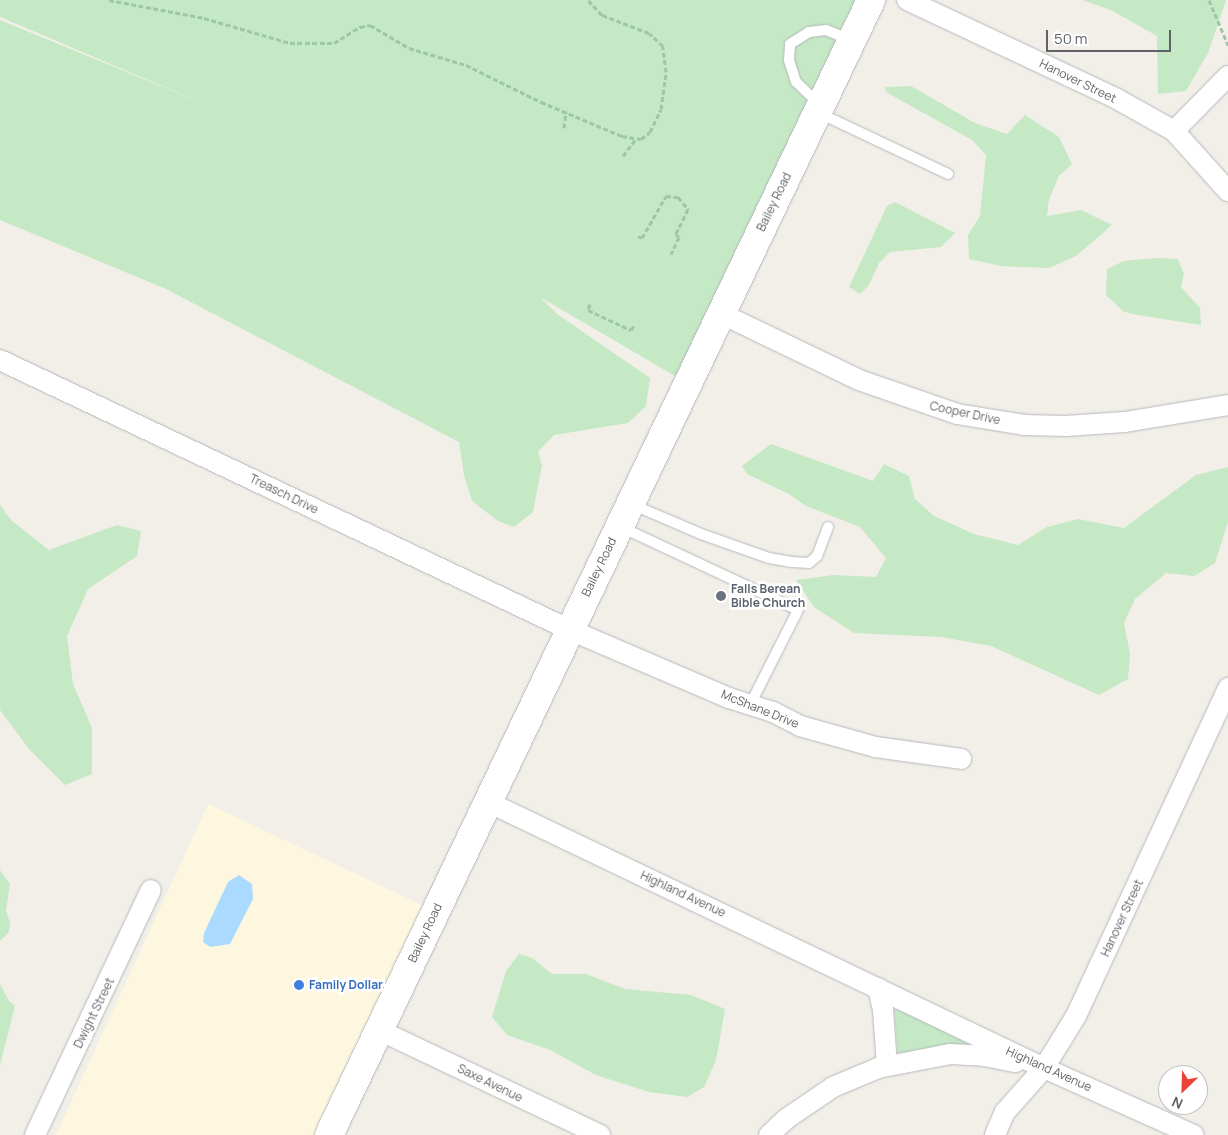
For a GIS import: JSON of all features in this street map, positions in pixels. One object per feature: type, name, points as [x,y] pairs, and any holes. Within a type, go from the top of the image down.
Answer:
[{"type":"street","name":"Bailey Road","points":[[329,1135],[488,802],[568,629],[850,40],[871,0]]},
{"type":"street","name":"Hanover Street","points":[[907,0],[1117,99],[1174,131],[1228,191]]},
{"type":"street","points":[[1174,131],[1228,76]]},
{"type":"street","name":"Cooper Drive","points":[[720,313],[859,380],[958,414],[1024,425],[1066,426],[1125,422],[1228,405]]},
{"type":"street","name":"Treasch Drive","points":[[0,360],[568,629]]},
{"type":"street","name":"McShane Drive","points":[[568,629],[800,726],[880,748],[961,759]]},
{"type":"street","name":"Hanover Street","points":[[995,1135],[1005,1112],[1044,1068],[1076,1016],[1228,688]]},
{"type":"street","name":"Highland Avenue","points":[[488,802],[1044,1068],[1194,1135]]},
{"type":"street","name":"Dwight Street","points":[[35,1135],[151,890]]},
{"type":"street","points":[[878,988],[883,1010],[886,1066]]},
{"type":"street","name":"Saxe Avenue","points":[[379,1030],[600,1135]]},
{"type":"street","points":[[769,1135],[792,1114],[833,1087],[886,1066],[950,1054],[984,1056],[1044,1068]]},
{"type":"lane","points":[[850,40],[826,30],[809,32],[790,44],[789,60],[796,82],[818,108],[948,174]]},
{"type":"lane","points":[[624,515],[683,527],[769,558],[792,562],[809,563],[817,556],[828,527]]},
{"type":"lane","points":[[624,515],[798,610],[750,704]]},
{"type":"path","points":[[109,0],[204,18],[290,43],[334,43],[360,27],[370,25],[408,48],[472,67],[541,102],[635,140],[641,140],[650,132],[660,109],[666,72],[663,46],[649,33],[602,15],[588,0]]},
{"type":"path","points":[[1210,0],[1228,45]]},
{"type":"path","points":[[564,128],[566,111]]},
{"type":"path","points":[[623,156],[635,140]]},
{"type":"path","points":[[638,236],[642,238],[666,196],[678,197],[688,209],[671,254]]},
{"type":"path","points":[[590,304],[588,310],[631,330],[634,325]]},
{"type":"shaded area","points":[[208,804],[428,908],[318,1135],[56,1135]]},
{"type":"green space","points":[[0,0],[871,0],[687,383],[540,297],[557,314],[650,378],[646,406],[628,423],[554,435],[538,452],[542,465],[533,512],[514,527],[498,521],[472,501],[464,475],[459,442],[166,289],[0,220],[0,20],[214,108],[0,17]]},
{"type":"green space","points":[[1082,0],[1226,0],[1208,53],[1186,91],[1158,94],[1157,36],[1111,10]]},
{"type":"green space","points":[[911,86],[975,123],[1007,134],[1025,115],[1059,137],[1072,164],[1059,176],[1049,199],[1047,216],[1081,210],[1112,225],[1076,256],[1049,268],[1001,266],[969,259],[968,235],[980,216],[986,155],[972,140],[886,92],[885,87]]},
{"type":"green space","points":[[895,202],[955,233],[941,247],[890,252],[879,263],[869,285],[860,294],[849,287],[887,206]]},
{"type":"green space","points":[[1155,258],[1178,259],[1184,274],[1181,287],[1200,308],[1201,325],[1132,314],[1123,311],[1106,295],[1107,269],[1124,261]]},
{"type":"green space","points":[[771,444],[873,481],[884,464],[909,476],[915,499],[934,516],[974,534],[1018,545],[1047,527],[1078,519],[1124,528],[1196,475],[1228,467],[1228,522],[1215,563],[1194,576],[1166,573],[1135,599],[1124,623],[1130,654],[1128,679],[1099,695],[991,646],[941,637],[854,633],[814,607],[796,580],[834,575],[876,577],[886,558],[860,527],[806,506],[789,494],[747,474],[742,466]]},
{"type":"green space","points":[[0,505],[11,520],[49,550],[117,525],[141,531],[137,556],[88,589],[67,636],[73,684],[92,728],[92,774],[65,785],[29,749],[0,710]]},
{"type":"green space","points":[[0,870],[10,884],[6,911],[10,922],[9,932],[0,941]]},
{"type":"green space","points":[[519,954],[532,958],[552,974],[586,974],[625,989],[691,995],[725,1009],[716,1060],[704,1087],[687,1097],[649,1092],[596,1075],[550,1050],[507,1035],[492,1017],[506,971]]},
{"type":"green space","points":[[0,984],[9,1001],[15,1006],[0,1065]]},
{"type":"green space","points":[[898,1009],[964,1040],[966,1045],[898,1057],[894,1011]]},
{"type":"water","points":[[239,875],[252,884],[253,899],[230,944],[210,947],[203,942],[204,933],[228,882]]},
{"type":"place","name":"Falls Berean Bible Church","points":[[721,596]]},
{"type":"place","name":"Family Dollar","points":[[299,985]]}]
